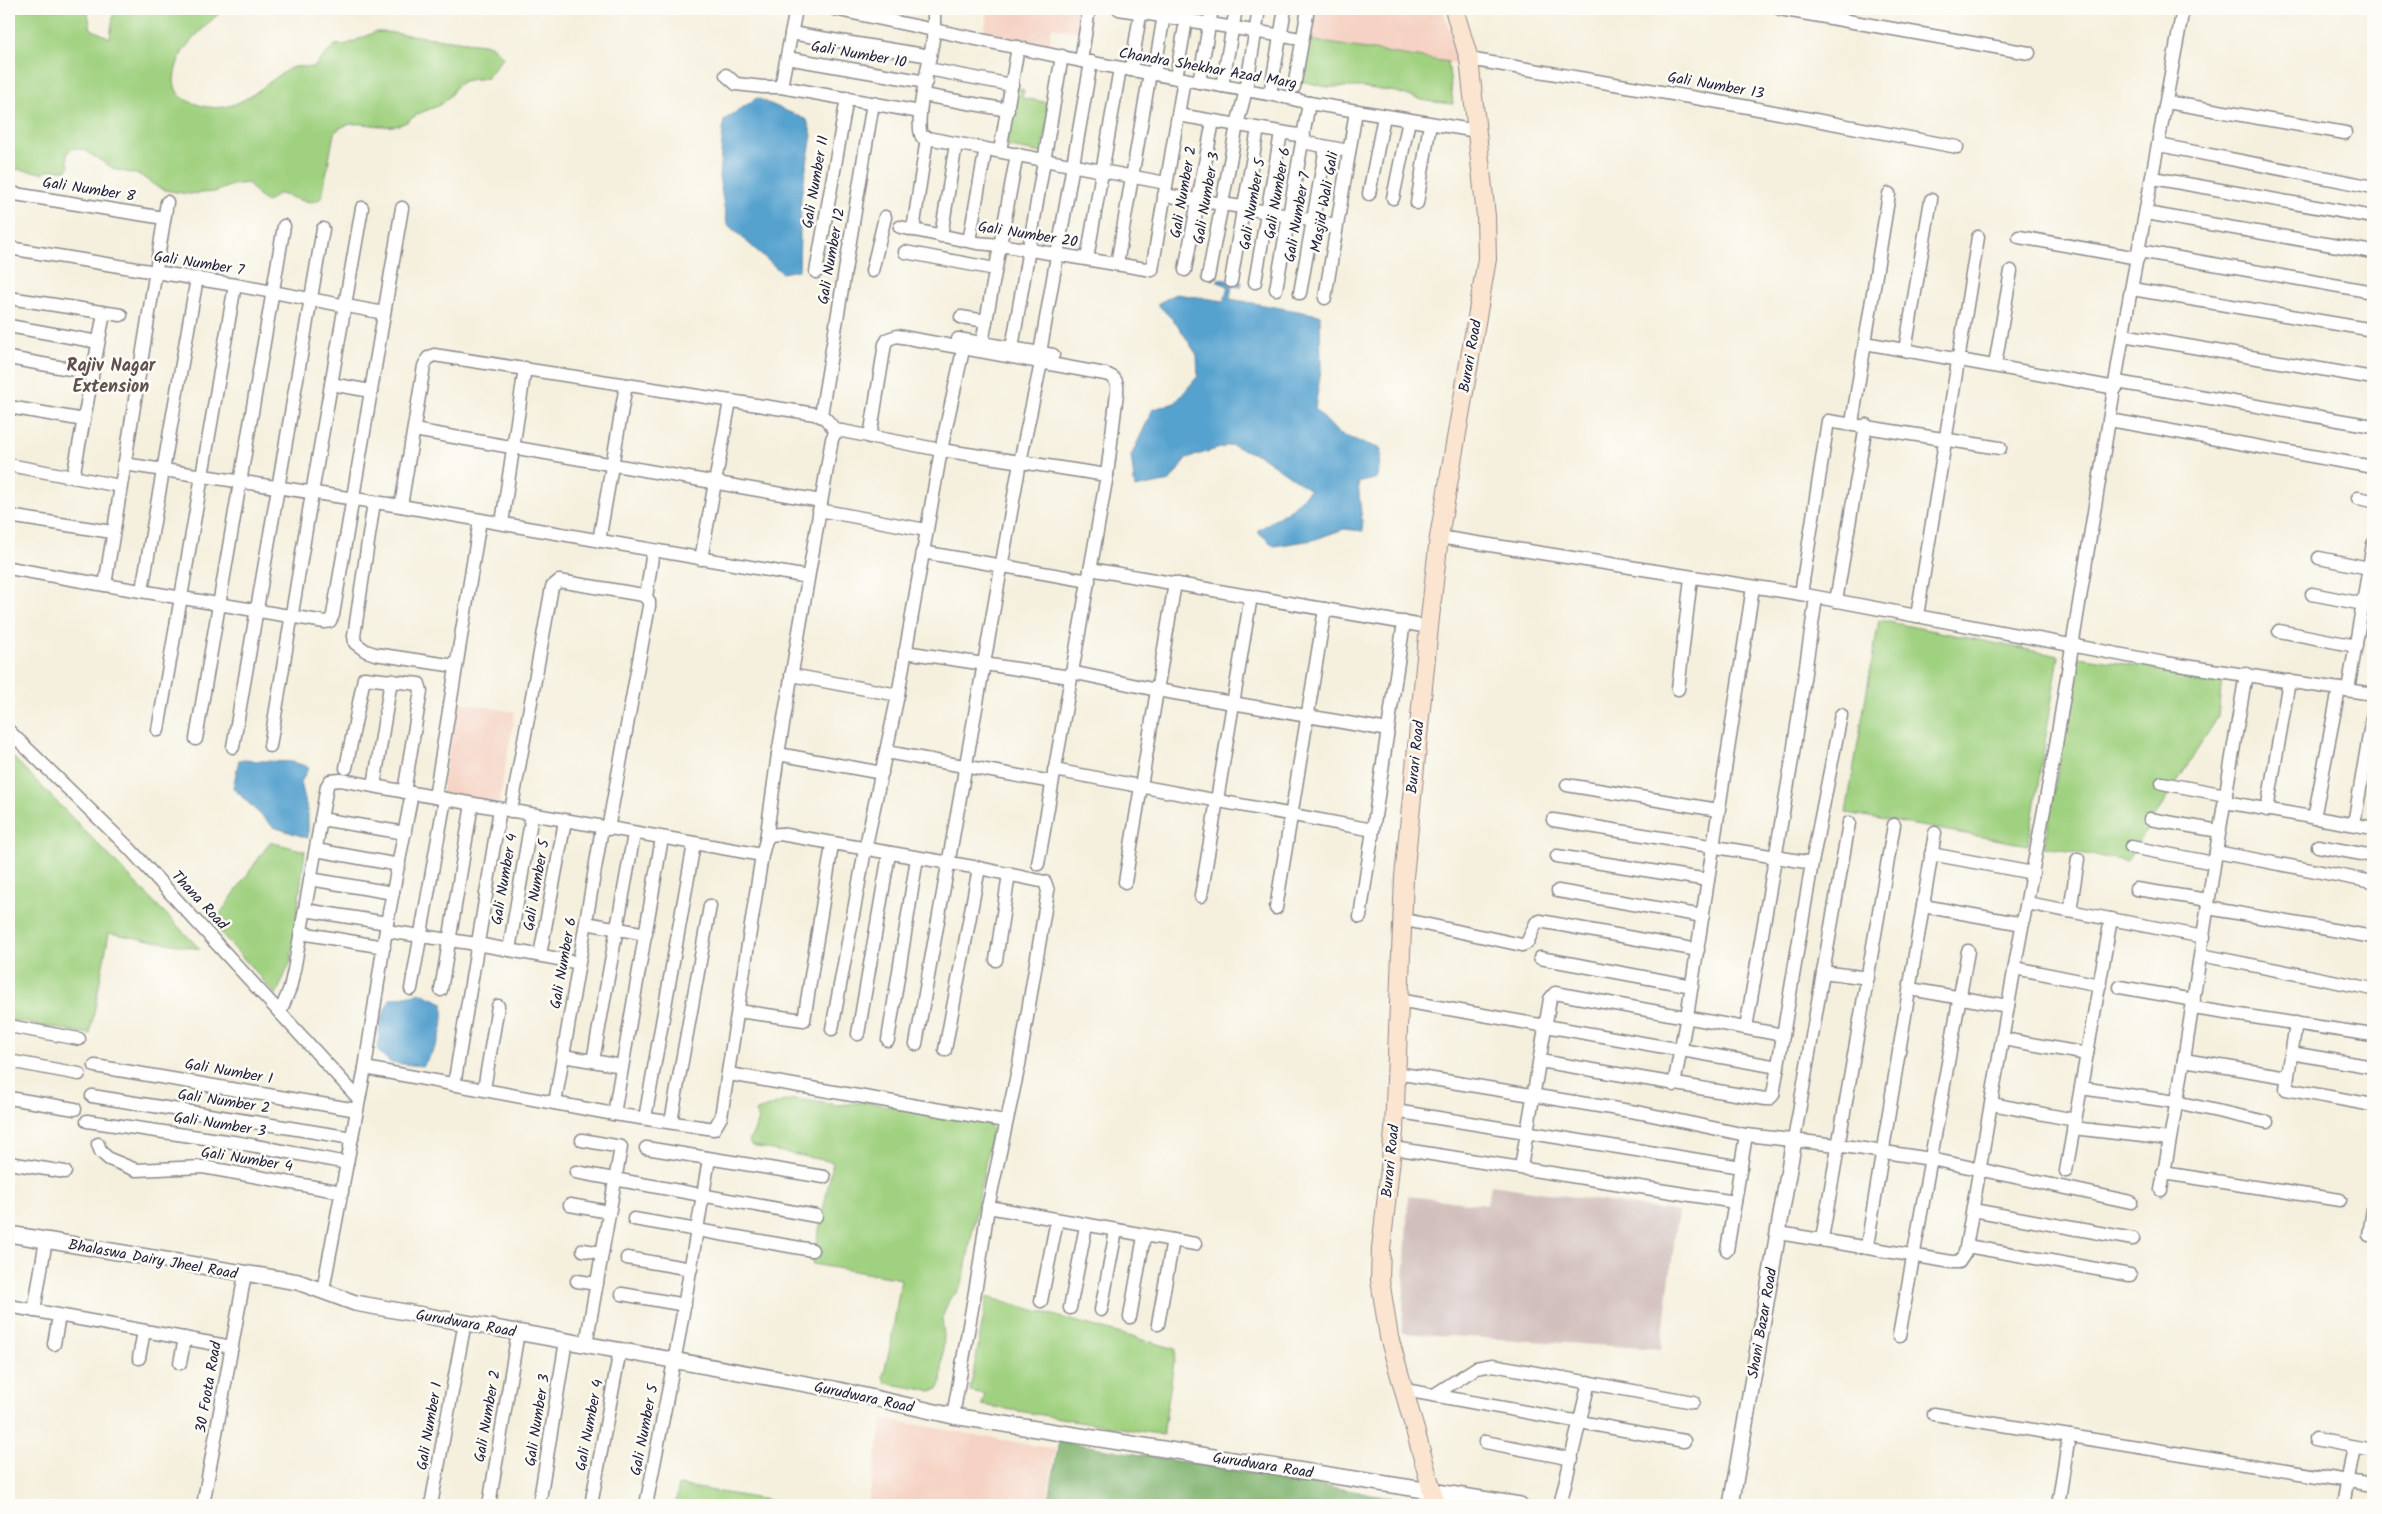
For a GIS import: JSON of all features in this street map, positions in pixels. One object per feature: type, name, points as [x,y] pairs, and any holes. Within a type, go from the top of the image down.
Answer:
[{"type":"main road","name":"Burari Road","points":[[1435,1499],[1389,1337],[1380,1280],[1380,1249],[1395,1111],[1401,919],[1429,626],[1439,537],[1487,259],[1486,216],[1469,59],[1454,9]]},
{"type":"street","points":[[781,87],[796,9]]},
{"type":"street","points":[[834,9],[934,32]]},
{"type":"street","points":[[934,9],[934,32],[920,112],[919,133],[922,137],[1132,176],[1198,200],[1336,225]]},
{"type":"street","points":[[916,1044],[1040,358],[1072,165],[1086,62],[1090,9]]},
{"type":"street","points":[[1119,9],[1187,14],[1209,24],[1294,38]]},
{"type":"street","points":[[1199,82],[1212,9]]},
{"type":"street","points":[[1222,86],[1236,9]]},
{"type":"street","name":"Gali Number 3","points":[[1208,277],[1236,125],[1246,90],[1259,9]]},
{"type":"street","points":[[1270,94],[1284,9]]},
{"type":"street","points":[[1294,87],[1308,9]]},
{"type":"street","points":[[1780,9],[2029,52]]},
{"type":"street","points":[[1778,1233],[1867,1246],[1914,1256],[1958,1262],[1963,1259],[2073,645],[2124,335],[2183,9]]},
{"type":"street","points":[[1087,259],[1102,171],[1141,10]]},
{"type":"street","points":[[1118,264],[1132,176],[1164,12]]},
{"type":"street","points":[[1165,189],[1178,115],[1187,14]]},
{"type":"street","name":"Chandra Shekhar Azad Marg","points":[[934,32],[1018,47],[1086,62],[1270,94],[1356,112],[1477,131]]},
{"type":"street","points":[[791,33],[930,56]]},
{"type":"street","points":[[1000,151],[1018,47]]},
{"type":"street","points":[[1012,348],[1062,56]]},
{"type":"street","name":"Gali Number 10","points":[[787,58],[1012,85]]},
{"type":"street","name":"Gali Number 13","points":[[1469,59],[1748,107],[1957,147]]},
{"type":"street","points":[[726,75],[736,84],[781,87],[920,112]]},
{"type":"street","points":[[924,95],[1008,110]]},
{"type":"street","name":"Gali Number 11","points":[[816,272],[848,98]]},
{"type":"street","points":[[2167,102],[2345,133]]},
{"type":"street","name":"Gali Number 12","points":[[821,415],[873,103]]},
{"type":"street","name":"Gali Number 6","points":[[1276,289],[1309,103]]},
{"type":"street","name":"Masjid Wali Gali","points":[[1325,298],[1356,112]]},
{"type":"street","points":[[1178,115],[1281,132],[1326,147],[1349,150]]},
{"type":"street","points":[[1369,194],[1384,116]]},
{"type":"street","points":[[1394,198],[1408,120]]},
{"type":"street","name":"Gali Number 2","points":[[1185,270],[1213,121]]},
{"type":"street","points":[[1417,203],[1430,124]]},
{"type":"street","points":[[1231,281],[1258,129]]},
{"type":"street","name":"Gali Number 5","points":[[1255,282],[1281,132]]},
{"type":"street","points":[[913,230],[927,138]]},
{"type":"street","points":[[2159,145],[2373,187]]},
{"type":"street","name":"Gali Number 7","points":[[1300,293],[1326,147]]},
{"type":"street","points":[[941,236],[955,150]]},
{"type":"street","points":[[969,241],[985,153]]},
{"type":"street","points":[[982,344],[1017,154]]},
{"type":"street","points":[[2153,178],[2373,217]]},
{"type":"street","name":"Gali Number 20","points":[[900,227],[969,241],[1152,270],[1165,189]]},
{"type":"street","name":"Gali Number 8","points":[[9,193],[164,218]]},
{"type":"street","points":[[1852,423],[1889,194]]},
{"type":"street","points":[[1905,350],[1931,200]]},
{"type":"street","points":[[105,584],[166,202]]},
{"type":"street","points":[[270,746],[362,208]]},
{"type":"street","points":[[9,568],[291,617],[325,622],[330,620],[333,615],[402,208]]},
{"type":"street","points":[[2146,212],[2373,252]]},
{"type":"street","points":[[872,271],[885,217]]},
{"type":"street","points":[[196,739],[238,482],[284,226]]},
{"type":"street","points":[[233,747],[309,298],[323,229]]},
{"type":"street","points":[[1917,616],[1978,237]]},
{"type":"street","points":[[2019,237],[2373,292]]},
{"type":"street","name":"Gali Number 7","points":[[9,248],[197,278],[345,304],[384,313]]},
{"type":"street","points":[[905,252],[995,269]]},
{"type":"street","points":[[1995,365],[2011,272]]},
{"type":"street","points":[[142,590],[197,278]]},
{"type":"street","points":[[158,730],[235,285]]},
{"type":"street","points":[[2132,289],[2373,330]]},
{"type":"street","points":[[9,298],[121,316]]},
{"type":"street","points":[[73,477],[104,313]]},
{"type":"street","points":[[961,317],[986,321]]},
{"type":"street","points":[[9,326],[98,342]]},
{"type":"street","points":[[2124,335],[2373,378]]},
{"type":"street","points":[[870,437],[888,338],[897,336],[961,344],[1040,358],[1105,374],[1115,378],[1118,384],[1107,475],[1038,864]]},
{"type":"street","points":[[1865,343],[2373,426]]},
{"type":"street","points":[[961,344],[982,344],[1012,348],[1040,358],[1053,355]]},
{"type":"street","points":[[832,1029],[865,850],[898,695],[922,552],[961,344]]},
{"type":"street","points":[[401,506],[424,366],[428,358],[434,355],[821,415],[836,431],[942,450],[1107,475]]},
{"type":"street","points":[[9,358],[92,372]]},
{"type":"street","points":[[502,523],[524,368]]},
{"type":"street","points":[[331,384],[371,391]]},
{"type":"street","points":[[599,542],[626,385]]},
{"type":"street","points":[[701,559],[730,401]]},
{"type":"street","points":[[9,407],[84,420]]},
{"type":"street","points":[[1801,594],[1826,423],[1830,420],[2000,448]]},
{"type":"street","points":[[2110,420],[2373,467]]},
{"type":"street","points":[[1836,601],[1866,425]]},
{"type":"street","points":[[414,430],[715,483],[926,530]]},
{"type":"street","points":[[365,1068],[614,1114],[714,1129],[721,1117],[729,1074],[791,675],[832,439],[836,431]]},
{"type":"street","points":[[124,464],[401,506],[808,577]]},
{"type":"street","points":[[9,465],[120,486]]},
{"type":"street","points":[[2358,498],[2373,501]]},
{"type":"street","points":[[374,502],[354,636],[355,643],[360,648],[375,654],[455,666]]},
{"type":"street","points":[[9,516],[112,532]]},
{"type":"street","points":[[411,989],[440,798],[455,666],[480,520]]},
{"type":"street","points":[[1439,537],[1801,594],[2165,663],[2373,694]]},
{"type":"street","points":[[2314,818],[2343,689],[2368,605],[2369,568],[2373,544]]},
{"type":"street","name":"Gali Number 6","points":[[555,1103],[586,923],[649,606],[646,597],[653,550]]},
{"type":"street","points":[[922,552],[1089,575],[1175,583],[1429,626]]},
{"type":"street","points":[[2319,558],[2369,568]]},
{"type":"street","points":[[1678,688],[1691,578]]},
{"type":"street","points":[[454,1085],[486,894],[552,587],[559,581],[646,597]]},
{"type":"street","points":[[1125,882],[1175,583]]},
{"type":"street","points":[[1674,1084],[1698,950],[1753,587]]},
{"type":"street","points":[[2312,594],[2368,605]]},
{"type":"street","points":[[1201,896],[1251,596]]},
{"type":"street","points":[[1746,1028],[1773,858],[1792,760],[1816,598]]},
{"type":"street","points":[[1276,908],[1325,609]]},
{"type":"street","points":[[1360,917],[1404,622]]},
{"type":"street","points":[[2279,632],[2356,646]]},
{"type":"street","points":[[905,652],[1071,674],[1388,730]]},
{"type":"street","points":[[2161,1190],[2184,1060],[2219,831],[2246,674]]},
{"type":"street","points":[[791,675],[898,695]]},
{"type":"street","points":[[323,1290],[365,1068],[387,927],[399,865],[421,691],[419,684],[366,677],[363,680],[346,768]]},
{"type":"street","points":[[374,786],[391,680]]},
{"type":"street","points":[[2267,810],[2289,681]]},
{"type":"street","points":[[2354,824],[2373,712]]},
{"type":"street","points":[[1540,1061],[1769,1099],[1774,1090],[1812,863],[1841,715]]},
{"type":"street","name":"Thana Road","points":[[9,731],[129,848],[280,1013],[358,1104]]},
{"type":"street","points":[[886,752],[967,765],[1141,788],[1373,830]]},
{"type":"street","points":[[778,754],[882,773]]},
{"type":"street","points":[[280,1013],[290,988],[327,786],[330,781],[341,780],[605,829],[762,855]]},
{"type":"street","points":[[2162,783],[2267,810],[2373,828]]},
{"type":"street","points":[[1567,785],[1718,810]]},
{"type":"street","points":[[441,990],[472,804]]},
{"type":"street","name":"Gali Number 4","points":[[509,950],[532,815]]},
{"type":"street","points":[[2150,818],[2219,831]]},
{"type":"street","points":[[321,819],[404,833]]},
{"type":"street","points":[[1553,820],[1812,863]]},
{"type":"street","name":"Gali Number 5","points":[[540,955],[565,821]]},
{"type":"street","points":[[1794,1140],[1849,823]]},
{"type":"street","points":[[1822,1239],[1894,825]]},
{"type":"street","points":[[1867,1246],[1935,833]]},
{"type":"street","points":[[593,1061],[634,834]]},
{"type":"street","points":[[766,840],[770,835],[780,834],[865,850],[980,868],[1045,882],[1048,891],[1019,1066],[1005,1121],[988,1207],[980,1269],[953,1416]]},
{"type":"street","points":[[614,1114],[662,838]]},
{"type":"street","points":[[645,1118],[694,844]]},
{"type":"street","points":[[738,1011],[804,1020],[832,844]]},
{"type":"street","points":[[2318,846],[2373,856]]},
{"type":"street","points":[[2131,847],[2215,857],[2373,882]]},
{"type":"street","points":[[316,850],[399,865]]},
{"type":"street","points":[[858,1034],[889,854]]},
{"type":"street","points":[[1931,854],[2032,873]]},
{"type":"street","points":[[1557,856],[1708,880]]},
{"type":"street","points":[[888,1040],[917,858]]},
{"type":"street","points":[[2070,911],[2078,859]]},
{"type":"street","points":[[945,1050],[980,868]]},
{"type":"street","points":[[996,960],[1010,874]]},
{"type":"street","points":[[310,879],[393,893]]},
{"type":"street","points":[[2136,888],[2373,937]]},
{"type":"street","points":[[1558,890],[1703,916]]},
{"type":"street","points":[[2027,903],[2204,936]]},
{"type":"street","points":[[671,1122],[710,906]]},
{"type":"street","points":[[1923,906],[2023,924]]},
{"type":"street","points":[[305,910],[387,927],[420,936],[478,944],[575,962]]},
{"type":"street","points":[[1401,919],[1522,945],[1528,943],[1536,923],[1540,921],[1698,950]]},
{"type":"street","points":[[2066,1171],[2111,919]]},
{"type":"street","points":[[586,923],[646,934]]},
{"type":"street","points":[[301,933],[384,946]]},
{"type":"street","points":[[1899,1336],[1968,951]]},
{"type":"street","points":[[2201,956],[2373,989]]},
{"type":"street","points":[[1540,958],[1692,986]]},
{"type":"street","points":[[2015,968],[2100,985]]},
{"type":"street","points":[[1823,972],[1868,978]]},
{"type":"street","points":[[2120,987],[2193,1004],[2373,1035]]},
{"type":"street","points":[[1910,989],[2008,1006]]},
{"type":"street","points":[[1521,1167],[1550,999],[1555,993],[1783,1035]]},
{"type":"street","points":[[1398,1000],[1778,1067]]},
{"type":"street","points":[[484,1089],[498,1006]]},
{"type":"street","points":[[2296,1023],[2287,1077],[2286,1086],[2288,1090],[2373,1106]]},
{"type":"street","points":[[9,1026],[79,1039]]},
{"type":"street","points":[[2003,1039],[2087,1054]]},
{"type":"street","points":[[2291,1053],[2373,1067]]},
{"type":"street","points":[[563,1056],[622,1066]]},
{"type":"street","points":[[2184,1060],[2287,1077]]},
{"type":"street","points":[[9,1061],[79,1074]]},
{"type":"street","name":"Gali Number 1","points":[[95,1066],[358,1104]]},
{"type":"street","points":[[1396,1073],[1642,1113],[1746,1135],[1837,1145],[1931,1159],[2131,1202]]},
{"type":"street","points":[[729,1074],[1005,1121]]},
{"type":"street","points":[[2081,1088],[2176,1102],[2267,1122]]},
{"type":"street","name":"Gali Number 2","points":[[92,1096],[352,1138]]},
{"type":"street","points":[[9,1098],[75,1109]]},
{"type":"street","points":[[1992,1104],[2074,1124],[2169,1139]]},
{"type":"street","points":[[1395,1111],[1741,1167]]},
{"type":"street","name":"Gali Number 3","points":[[87,1121],[226,1141],[347,1163]]},
{"type":"street","points":[[1727,1250],[1746,1135]]},
{"type":"street","points":[[582,1140],[621,1147],[586,1344]]},
{"type":"street","name":"Shani Bazar Road","points":[[1731,1505],[1794,1140]]},
{"type":"street","name":"Gali Number 4","points":[[98,1144],[101,1152],[109,1159],[136,1170],[203,1167],[342,1192]]},
{"type":"street","points":[[646,1148],[824,1177]]},
{"type":"street","points":[[1392,1148],[1735,1202]]},
{"type":"street","name":"Gali Number 5","points":[[646,1505],[675,1360],[709,1159]]},
{"type":"street","points":[[9,1163],[65,1172]]},
{"type":"street","points":[[576,1172],[816,1216]]},
{"type":"street","points":[[2164,1173],[2340,1200]]},
{"type":"street","points":[[570,1205],[609,1212]]},
{"type":"street","points":[[988,1207],[1195,1244]]},
{"type":"street","points":[[2368,1235],[2373,1209]]},
{"type":"street","points":[[1973,1210],[2133,1240]]},
{"type":"street","points":[[634,1219],[812,1250]]},
{"type":"street","points":[[1041,1301],[1057,1220]]},
{"type":"street","points":[[1070,1308],[1086,1226]]},
{"type":"street","points":[[1101,1310],[1116,1231]]},
{"type":"street","name":"Bhalaswa Dairy Jheel Road","points":[[9,1234],[298,1282]]},
{"type":"street","points":[[1130,1317],[1144,1236]]},
{"type":"street","points":[[34,1311],[46,1240]]},
{"type":"street","points":[[1158,1324],[1173,1240]]},
{"type":"street","points":[[1966,1246],[2130,1275]]},
{"type":"street","points":[[583,1250],[602,1253]]},
{"type":"street","points":[[627,1258],[691,1269]]},
{"type":"street","name":"30 Foota Road","points":[[203,1505],[245,1274]]},
{"type":"street","points":[[576,1280],[596,1284]]},
{"type":"street","name":"Gurudwara Road","points":[[298,1282],[355,1303],[834,1390],[953,1416],[1435,1499],[1520,1505]]},
{"type":"street","points":[[622,1294],[685,1305]]},
{"type":"street","points":[[9,1306],[232,1347]]},
{"type":"street","points":[[54,1344],[59,1316]]},
{"type":"street","name":"Gali Number 1","points":[[432,1505],[465,1322]]},
{"type":"street","points":[[139,1358],[144,1331]]},
{"type":"street","name":"Gali Number 2","points":[[488,1505],[518,1332]]},
{"type":"street","points":[[180,1363],[185,1338]]},
{"type":"street","name":"Gali Number 3","points":[[539,1505],[566,1341]]},
{"type":"street","name":"Gali Number 4","points":[[591,1505],[620,1350]]},
{"type":"street","points":[[1434,1395],[1476,1368],[1493,1364],[1693,1402]]},
{"type":"street","points":[[1560,1505],[1589,1382]]},
{"type":"street","points":[[1404,1390],[1684,1441]]},
{"type":"street","points":[[1934,1414],[2373,1485]]},
{"type":"street","points":[[2058,1505],[2068,1436]]},
{"type":"street","points":[[2315,1439],[2373,1450]]},
{"type":"street","points":[[1485,1442],[1572,1459]]},
{"type":"street","points":[[2343,1505],[2354,1447]]},
{"type":"shaded area","points":[[988,9],[1086,9],[1082,32],[1052,27],[1049,45],[984,33]]},
{"type":"shaded area","points":[[1314,9],[1443,9],[1460,64],[1309,40]]},
{"type":"shaded area","points":[[458,702],[515,712],[499,803],[441,793]]},
{"type":"shaded area","points":[[1491,1185],[1678,1212],[1661,1349],[1402,1333],[1408,1196],[1487,1205]]},
{"type":"shaded area","points":[[883,1419],[1055,1449],[1046,1505],[868,1505]]},
{"type":"green space","points":[[9,9],[87,9],[91,29],[110,38],[114,9],[220,9],[220,13],[183,51],[176,67],[174,79],[179,94],[188,101],[213,108],[226,107],[238,103],[291,68],[314,67],[335,45],[348,44],[375,32],[491,45],[503,57],[487,78],[464,81],[442,103],[404,123],[390,126],[357,124],[341,127],[334,133],[322,197],[312,202],[307,202],[278,194],[267,202],[258,196],[248,183],[232,185],[215,192],[187,194],[165,190],[157,187],[140,175],[116,170],[84,150],[74,148],[68,151],[69,166],[67,170],[48,170],[43,173],[9,168]]},
{"type":"green space","points":[[1309,40],[1448,62],[1453,104],[1426,101],[1396,92],[1362,87],[1327,87],[1301,81]]},
{"type":"green space","points":[[1015,88],[1024,90],[1022,98],[1050,103],[1042,153],[1005,146]]},
{"type":"green space","points":[[1879,620],[2059,656],[2028,845],[1846,813]]},
{"type":"green space","points":[[2078,657],[2222,678],[2218,717],[2127,861],[2044,847]]},
{"type":"green space","points":[[9,753],[200,949],[109,933],[90,1034],[9,1020]]},
{"type":"green space","points":[[270,842],[305,851],[291,961],[276,995],[213,924]]},
{"type":"green space","points":[[796,1099],[839,1105],[866,1102],[989,1124],[992,1128],[963,1281],[957,1292],[949,1300],[942,1318],[944,1336],[941,1383],[938,1389],[931,1391],[886,1383],[883,1377],[891,1343],[901,1279],[812,1264],[833,1162],[752,1146],[749,1142],[759,1120],[755,1112],[784,1101]]},
{"type":"green space","points":[[987,1297],[1176,1349],[1163,1435],[982,1405],[985,1394],[970,1391]]},
{"type":"green space","points":[[1059,1441],[1418,1502],[1419,1505],[1048,1505]]},
{"type":"green space","points":[[679,1485],[796,1505],[675,1505]]},
{"type":"water","points":[[757,98],[807,120],[812,135],[801,197],[799,270],[782,273],[727,224],[719,177],[724,120]]},
{"type":"water","points":[[1218,279],[1242,282],[1241,287],[1232,286],[1230,299],[1320,315],[1321,369],[1315,409],[1339,434],[1381,449],[1378,478],[1358,483],[1363,531],[1344,529],[1313,540],[1274,546],[1257,531],[1292,508],[1310,490],[1261,456],[1230,445],[1187,458],[1170,481],[1135,488],[1131,456],[1153,409],[1175,403],[1198,376],[1197,355],[1177,324],[1157,304],[1176,294],[1224,301],[1228,286],[1218,282]]},
{"type":"water","points":[[239,760],[293,762],[309,767],[301,782],[308,814],[308,838],[273,827],[233,788]]},
{"type":"water","points":[[421,993],[443,1003],[443,1022],[440,1037],[423,1066],[391,1063],[378,1051],[380,1021],[390,999]]},
{"type":"district","name":"Rajiv Nagar Extension","points":[[111,375]]}]
